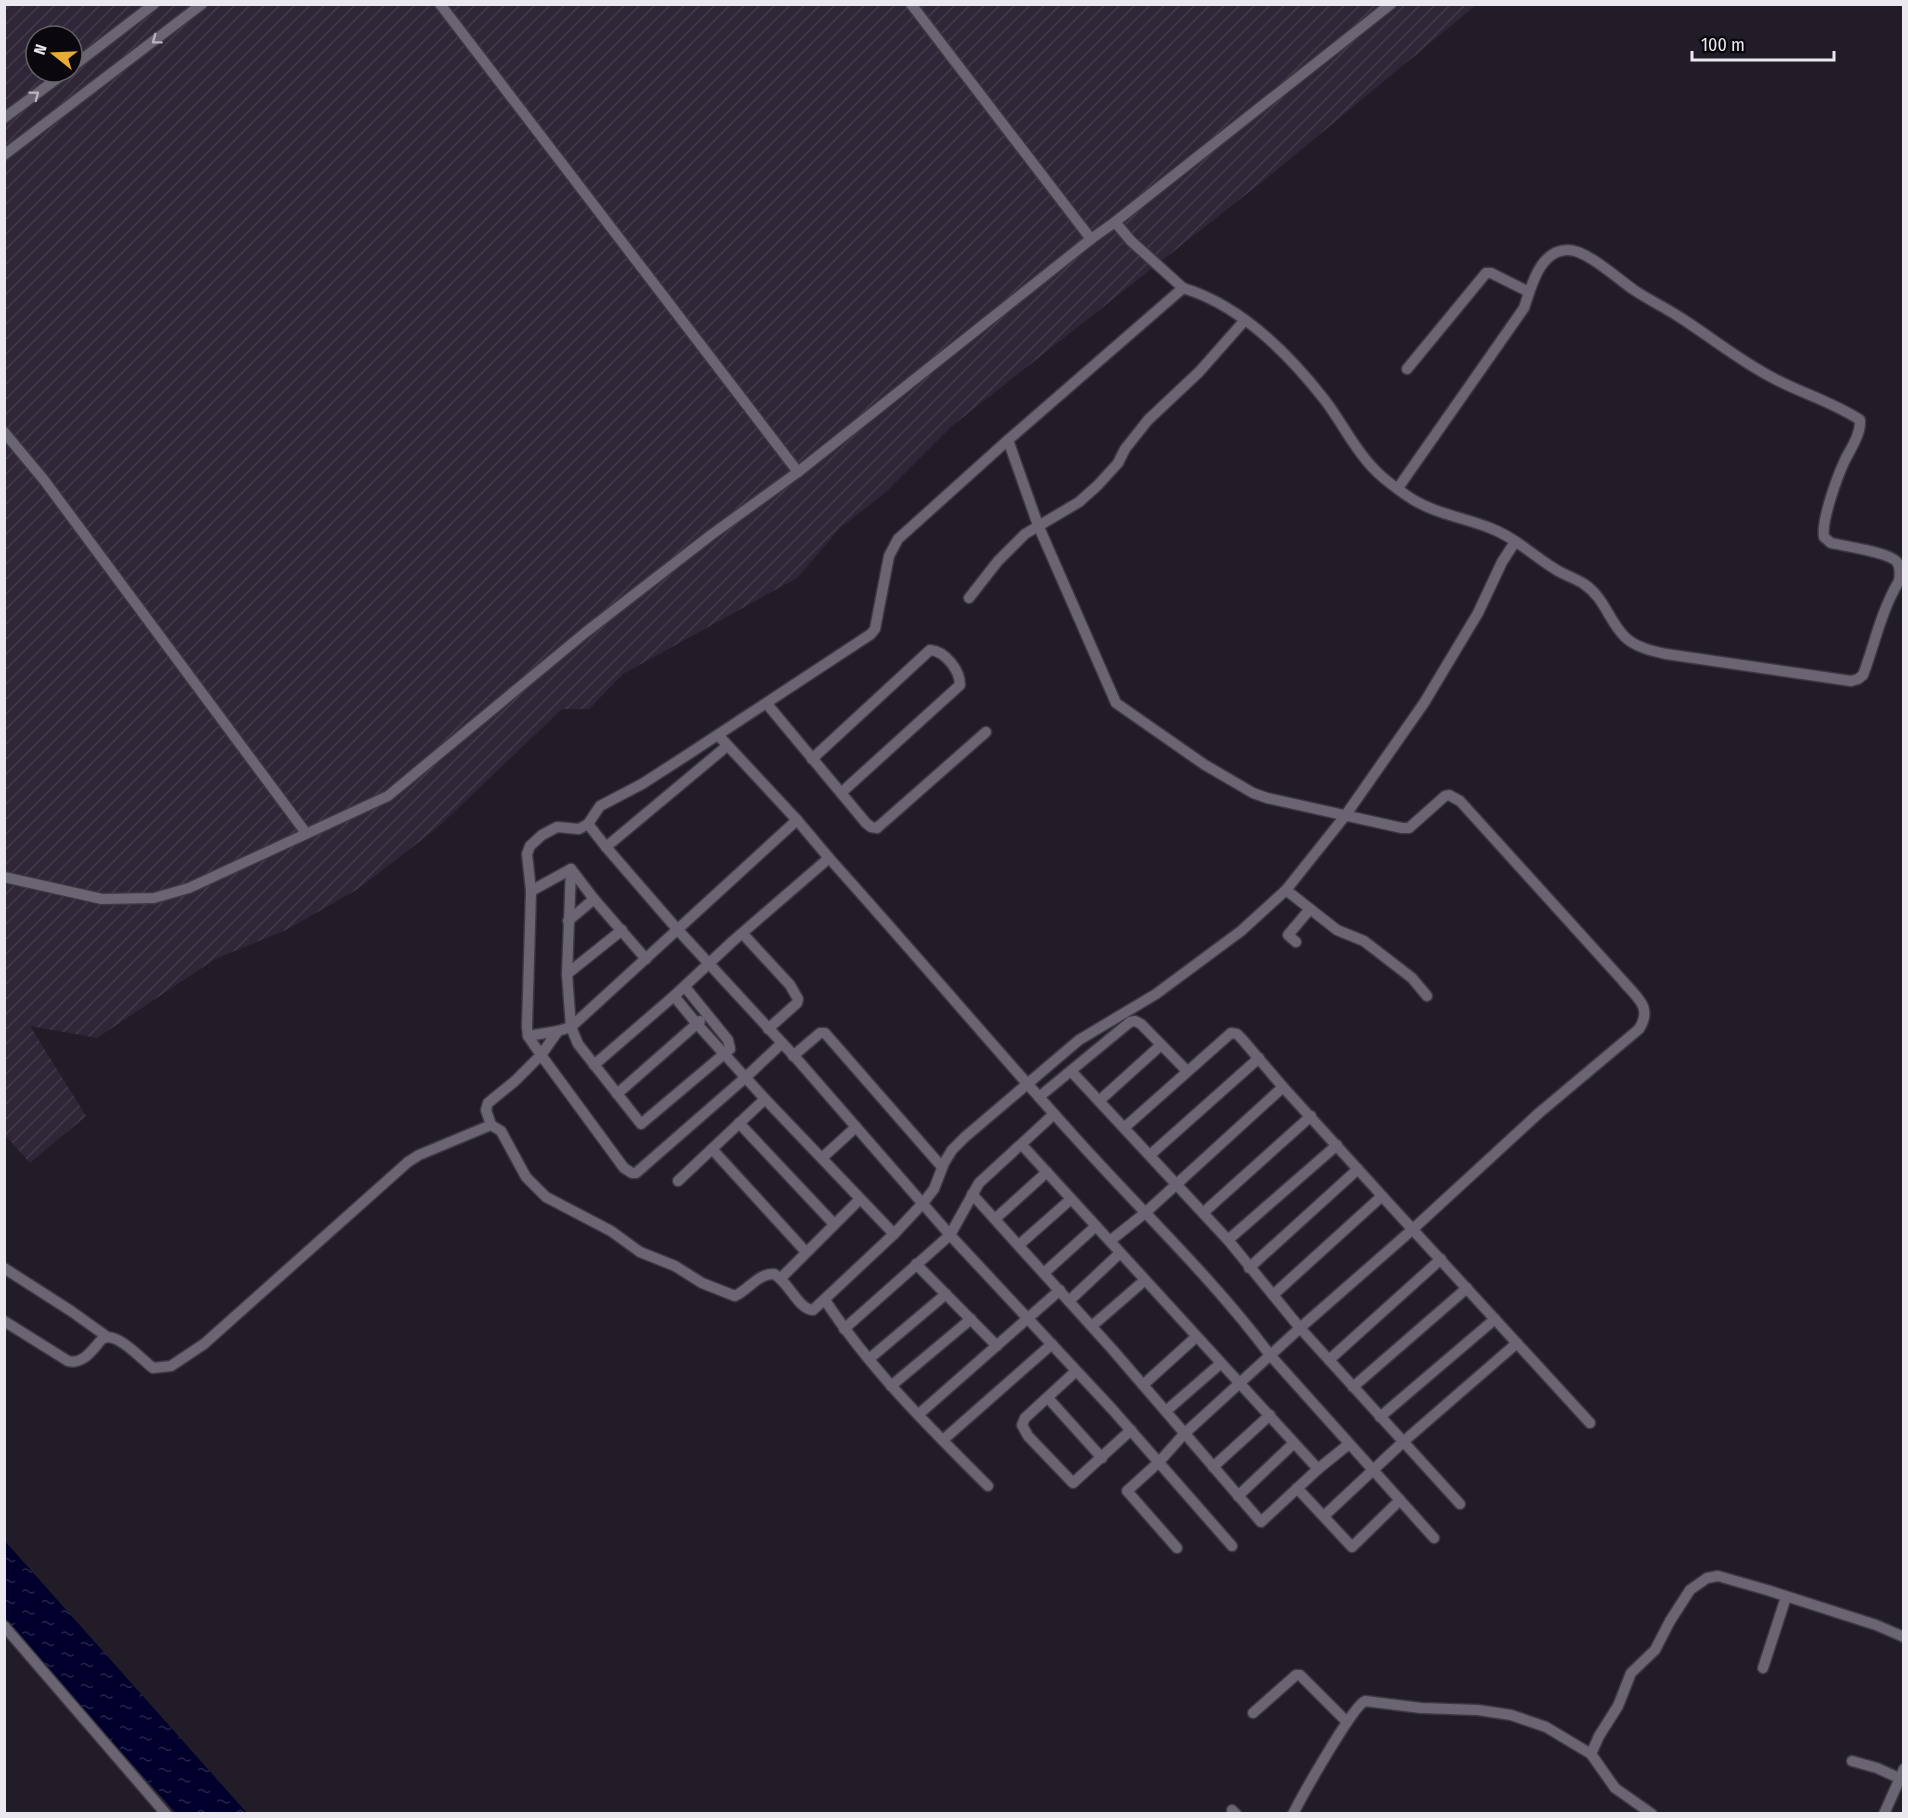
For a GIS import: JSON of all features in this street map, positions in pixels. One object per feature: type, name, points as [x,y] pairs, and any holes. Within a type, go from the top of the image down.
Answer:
[{"type":"street","points":[[84,58],[154,4]]},
{"type":"street","points":[[4,155],[202,4]]},
{"type":"street","points":[[440,4],[798,471]]},
{"type":"street","points":[[911,4],[1091,239]]},
{"type":"street","points":[[4,878],[102,899],[154,898],[189,888],[388,796],[586,632],[798,471],[1391,4]]},
{"type":"street","points":[[4,118],[50,84]]},
{"type":"street","points":[[1115,222],[1131,241],[1183,288],[1214,301],[1245,320],[1294,364],[1325,401],[1373,469],[1407,495],[1435,510],[1493,528],[1554,569],[1585,584],[1605,604],[1614,622],[1626,638],[1642,647],[1666,654],[1851,681],[1863,675],[1884,610],[1901,581],[1895,560],[1831,543],[1824,537],[1824,526],[1839,474],[1860,429],[1860,420],[1745,362],[1631,288],[1610,271],[1572,250],[1561,251],[1550,257],[1536,275],[1524,308],[1398,488]]},
{"type":"street","points":[[1407,369],[1486,273],[1491,273],[1529,292]]},
{"type":"street","points":[[782,1043],[636,1173],[624,1168],[528,1036],[531,891],[527,854],[530,846],[542,835],[557,827],[579,829],[588,824],[600,806],[642,784],[871,634],[875,629],[889,556],[898,539],[1183,288]]},
{"type":"street","points":[[969,598],[1003,555],[1025,534],[1079,502],[1098,485],[1118,463],[1125,449],[1148,420],[1199,372],[1245,320]]},
{"type":"street","points":[[4,432],[44,480],[306,833]]},
{"type":"street","points":[[1008,440],[1038,525],[1116,703],[1205,765],[1253,793],[1389,826],[1409,828],[1445,796],[1449,795],[1460,801],[1645,1008],[1646,1018],[1639,1029],[1539,1113],[1413,1229],[1270,1355],[1184,1434],[1159,1462],[1127,1491],[1177,1548]]},
{"type":"street","points":[[558,1031],[541,1055],[515,1081],[488,1102],[486,1110],[491,1125],[501,1131],[526,1177],[539,1191],[553,1201],[611,1231],[640,1251],[675,1266],[702,1283],[732,1295],[746,1291],[768,1274],[781,1278],[805,1308],[819,1305],[894,1234],[922,1203],[934,1189],[942,1167],[954,1148],[1079,1040],[1156,994],[1242,931],[1286,890],[1345,816],[1424,704],[1478,613],[1502,562],[1515,542]]},
{"type":"street","points":[[812,759],[930,650],[935,650],[950,662],[957,671],[960,685],[841,793]]},
{"type":"street","points":[[767,704],[866,823],[877,828],[986,732]]},
{"type":"street","points":[[717,735],[796,820],[1054,1114],[1434,1538]]},
{"type":"street","points":[[606,848],[727,746]]},
{"type":"street","points":[[528,1036],[571,1027],[796,820]]},
{"type":"street","points":[[588,824],[606,848],[782,1043],[950,1235],[1131,1430],[1232,1546]]},
{"type":"street","points":[[594,1065],[829,858]]},
{"type":"street","points":[[531,891],[571,869]]},
{"type":"street","points":[[571,869],[646,959]]},
{"type":"street","points":[[571,869],[567,974],[571,1027],[578,1044],[639,1123],[643,1124],[730,1049],[730,1043],[685,987]]},
{"type":"street","points":[[1286,890],[1340,932],[1364,941],[1412,978],[1427,996]]},
{"type":"street","points":[[568,921],[594,899]]},
{"type":"street","points":[[1296,942],[1288,935],[1310,909]]},
{"type":"street","points":[[567,974],[621,930]]},
{"type":"street","points":[[743,934],[790,985],[798,999],[797,1003],[768,1029]]},
{"type":"street","points":[[674,996],[765,1099],[894,1234]]},
{"type":"street","points":[[617,1094],[707,1014]]},
{"type":"street","points":[[1039,1097],[1130,1022],[1135,1021],[1141,1024],[1187,1071]]},
{"type":"street","points":[[793,1056],[820,1033],[825,1033],[942,1167]]},
{"type":"street","points":[[1124,1128],[1231,1033],[1237,1034],[1590,1423]]},
{"type":"street","points":[[1099,1101],[1161,1045]]},
{"type":"street","points":[[1150,1155],[1259,1058]]},
{"type":"street","points":[[1071,1071],[1228,1240],[1300,1328],[1460,1504]]},
{"type":"street","points":[[1110,1241],[1145,1213],[1283,1087]]},
{"type":"street","points":[[678,1181],[765,1099]]},
{"type":"street","points":[[844,1329],[950,1235],[979,1183],[1054,1114]]},
{"type":"street","points":[[1203,1213],[1311,1116]]},
{"type":"street","points":[[739,1124],[834,1224]]},
{"type":"street","points":[[4,1268],[106,1336],[119,1340],[153,1368],[171,1366],[204,1344],[408,1162],[418,1155],[491,1125]]},
{"type":"street","points":[[822,1158],[856,1128]]},
{"type":"street","points":[[1022,1145],[1318,1469]]},
{"type":"street","points":[[1228,1240],[1337,1145]]},
{"type":"street","points":[[712,1149],[806,1252]]},
{"type":"street","points":[[1249,1268],[1358,1169]]},
{"type":"street","points":[[995,1219],[1047,1172]]},
{"type":"street","points":[[972,1194],[1092,1326],[1261,1522],[1318,1469],[1349,1444]]},
{"type":"street","points":[[1273,1295],[1382,1196]]},
{"type":"street","points":[[781,1278],[860,1199]]},
{"type":"street","points":[[1019,1245],[1071,1199]]},
{"type":"street","points":[[1044,1272],[1096,1226]]},
{"type":"street","points":[[1069,1301],[1120,1253]]},
{"type":"street","points":[[1329,1360],[1441,1259]]},
{"type":"street","points":[[916,1264],[997,1346]]},
{"type":"street","points":[[1092,1326],[1145,1281]]},
{"type":"street","points":[[1353,1387],[1467,1288]]},
{"type":"street","points":[[919,1414],[1060,1290]]},
{"type":"street","points":[[869,1359],[946,1294]]},
{"type":"street","points":[[819,1305],[844,1329],[891,1386],[988,1486]]},
{"type":"street","points":[[1380,1417],[1495,1319]]},
{"type":"street","points":[[891,1386],[971,1320]]},
{"type":"street","points":[[4,1322],[74,1363],[80,1362],[106,1336]]},
{"type":"street","points":[[1143,1385],[1196,1337]]},
{"type":"street","points":[[1324,1516],[1403,1442],[1517,1343]]},
{"type":"street","points":[[942,1440],[1052,1344]]},
{"type":"street","points":[[1166,1411],[1221,1364]]},
{"type":"street","points":[[1076,1371],[1023,1421],[1024,1430],[1028,1436],[1073,1483],[1131,1430]]},
{"type":"street","points":[[1048,1398],[1102,1458]]},
{"type":"street","points":[[1213,1467],[1270,1415]]},
{"type":"street","points":[[1238,1496],[1294,1443]]},
{"type":"street","points":[[1297,1488],[1352,1547],[1400,1500]]},
{"type":"street","points":[[1591,1754],[1599,1736],[1618,1706],[1631,1673],[1655,1650],[1684,1597],[1695,1585],[1707,1578],[1718,1576],[1876,1625],[1904,1637]]},
{"type":"street","points":[[1763,1668],[1786,1597]]},
{"type":"street","points":[[4,1626],[166,1814]]},
{"type":"street","points":[[1253,1713],[1296,1675],[1300,1675],[1347,1722]]},
{"type":"street","points":[[1293,1814],[1310,1780],[1347,1722],[1365,1701],[1421,1708],[1478,1710],[1511,1715],[1540,1724],[1591,1754],[1615,1788],[1652,1814]]},
{"type":"street","points":[[1852,1761],[1901,1774],[1884,1814]]},
{"type":"shaded area","points":[[4,5],[1476,5],[1272,174],[952,426],[885,493],[840,528],[797,578],[623,674],[589,709],[562,709],[437,828],[358,889],[286,930],[215,959],[97,1038],[30,1026],[86,1116],[30,1163],[4,1134]]},
{"type":"water","points":[[4,1540],[247,1813],[176,1813],[24,1644],[5,1621]]}]
